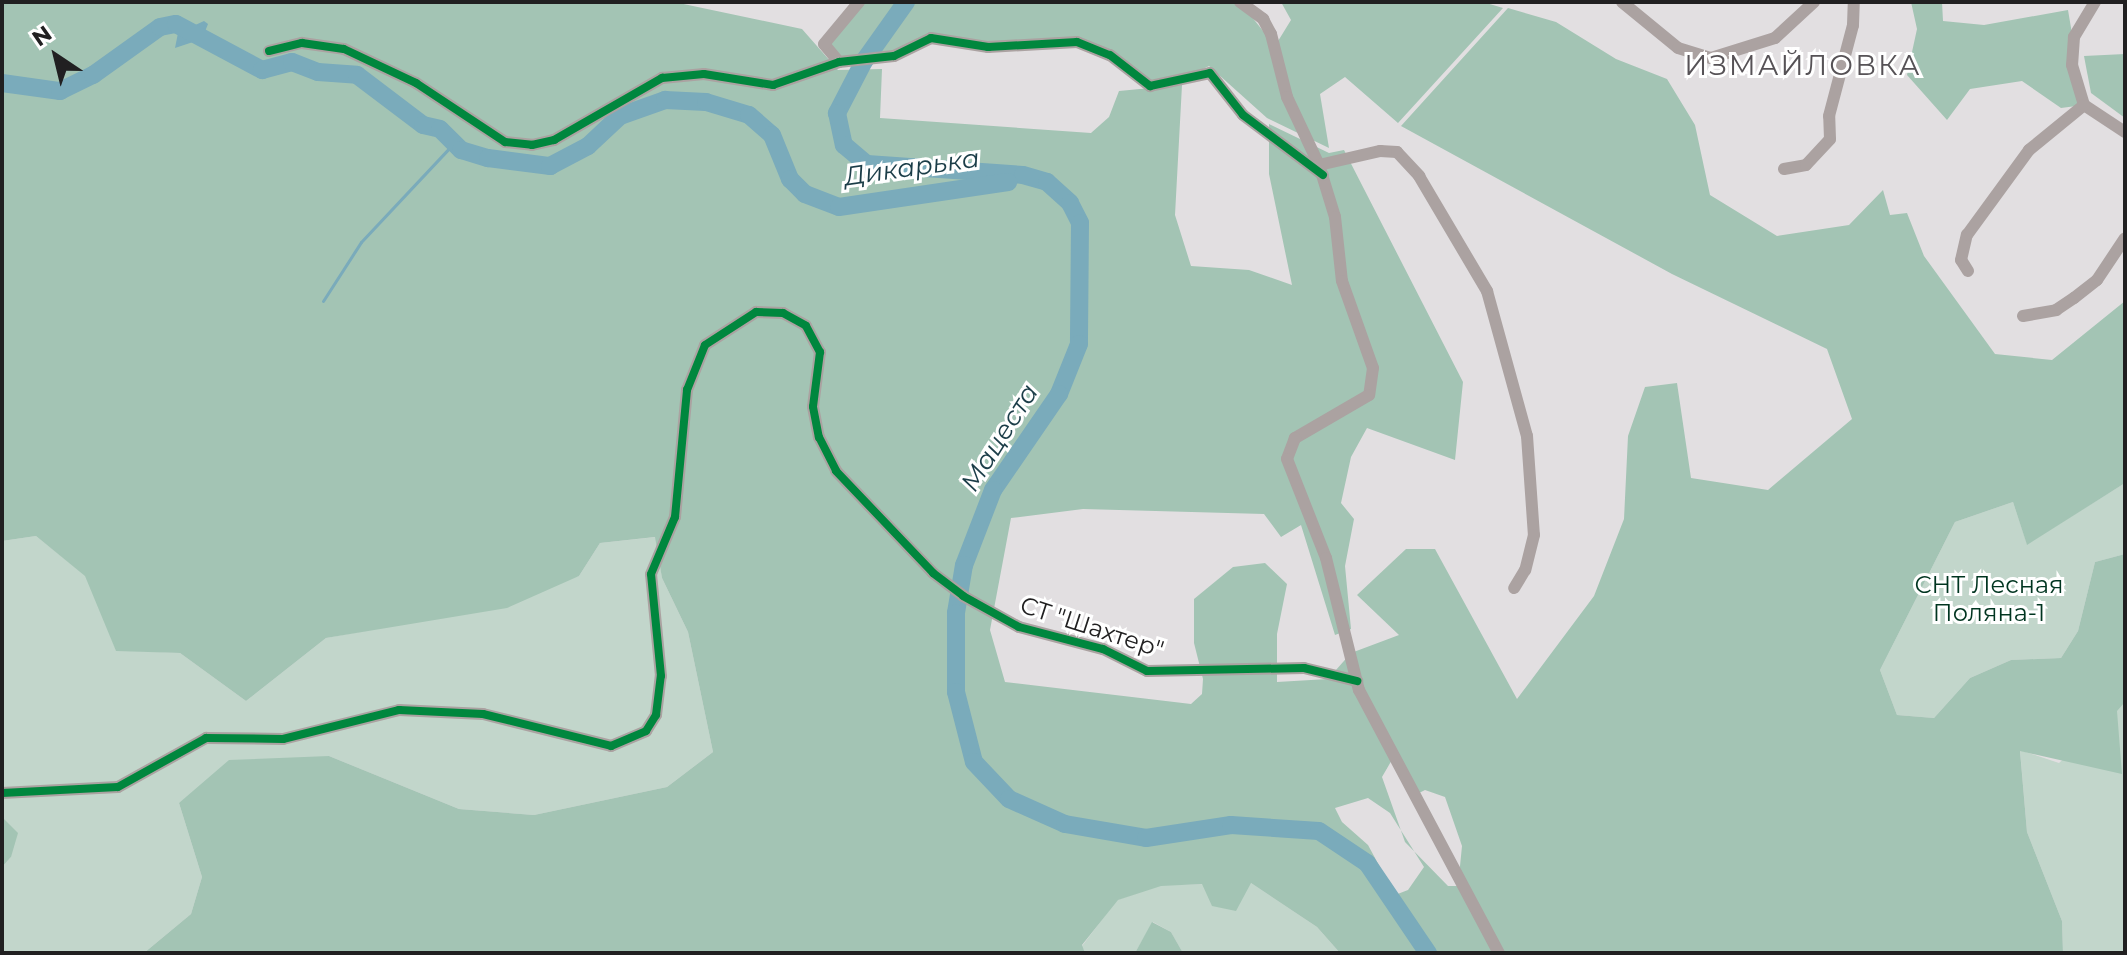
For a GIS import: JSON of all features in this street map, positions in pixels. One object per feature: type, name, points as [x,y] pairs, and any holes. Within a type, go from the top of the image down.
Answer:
[{"type":"street","points":[[846,62],[824,44],[859,2]]},
{"type":"street","points":[[1240,2],[1263,19],[1271,34],[1287,97],[1321,170],[1335,217],[1342,281],[1371,359],[1372,389],[1363,400],[1295,438],[1287,459],[1326,558],[1357,681],[1499,953]]},
{"type":"street","points":[[1622,2],[1678,48],[1711,58],[1775,38],[1814,2]]},
{"type":"street","points":[[1784,169],[1806,165],[1830,139],[1829,116],[1853,25],[1854,2]]},
{"type":"street","points":[[2095,2],[2074,37],[2072,65],[2084,105],[2125,132]]},
{"type":"street","points":[[269,51],[302,43],[344,49],[416,83],[505,142],[532,145],[589,122],[662,78],[704,74],[773,85],[809,77],[846,62],[868,63],[931,38],[988,47],[1077,42],[1110,55],[1150,86],[1210,73],[1243,115],[1321,170]]},
{"type":"street","points":[[1968,271],[1961,260],[1967,235],[2029,150],[2084,105]]},
{"type":"street","points":[[1321,170],[1380,151],[1397,152],[1419,176],[1487,291],[1527,436],[1534,535],[1528,562],[1514,588]]},
{"type":"street","points":[[2023,316],[2056,310],[2074,298],[2097,280],[2125,238]]},
{"type":"street","name":"СТ \"Шахтер\"","points":[[2,793],[118,787],[206,738],[283,739],[399,710],[483,714],[611,746],[646,731],[656,715],[661,676],[651,574],[675,517],[687,390],[705,345],[756,312],[783,313],[806,326],[820,352],[813,407],[825,449],[836,471],[933,573],[963,596],[1019,627],[1103,649],[1147,671],[1304,668],[1357,681]]},
{"type":"green space","points":[[2,2],[674,2],[802,29],[838,70],[882,69],[880,118],[1091,133],[1109,117],[1119,91],[1182,85],[1175,215],[1191,266],[1249,270],[1292,285],[1269,174],[1269,124],[1329,153],[1344,150],[1463,382],[1455,460],[1367,428],[1351,457],[1341,503],[1354,519],[1345,566],[1351,629],[1335,635],[1301,525],[1281,537],[1264,514],[1083,509],[1011,518],[990,630],[1005,682],[1191,704],[1202,694],[1203,679],[1194,643],[1194,599],[1233,567],[1265,563],[1287,584],[1277,634],[1277,682],[1328,679],[1351,653],[1399,635],[1357,595],[1406,549],[1435,549],[1517,699],[1594,596],[1624,519],[1628,436],[1645,387],[1677,383],[1691,478],[1768,490],[1852,419],[1827,349],[1672,274],[1401,126],[1508,8],[1556,22],[1616,59],[1667,79],[1695,125],[1710,195],[1777,236],[1849,225],[1883,190],[1890,215],[1907,213],[1924,256],[1995,354],[2052,360],[2125,301],[2125,483],[2027,545],[2013,502],[1955,522],[1880,670],[1897,715],[1934,718],[1970,678],[2011,660],[2061,658],[2078,631],[2095,562],[2125,554],[2125,702],[2117,711],[2122,774],[2020,751],[2027,832],[2062,921],[2063,953],[1340,953],[1317,927],[1251,883],[1236,911],[1212,906],[1202,884],[1161,886],[1118,900],[1082,945],[1085,953],[144,953],[191,914],[202,877],[179,803],[229,760],[329,756],[459,809],[534,815],[667,787],[713,752],[688,632],[662,578],[655,537],[600,543],[579,576],[507,608],[326,638],[246,701],[180,653],[116,651],[85,576],[36,536],[2,541]],"holes":[[[1393,758],[1461,886],[1448,886],[1414,851],[1424,867],[1408,890],[1395,895],[1368,845],[1342,822],[1335,808],[1368,798],[1390,813],[1401,830],[1382,777]],[[1425,790],[1445,797],[1462,846],[1459,876],[1415,795]]]},
{"type":"green space","points":[[863,2],[1240,2],[1275,46],[1291,20],[1281,2],[1483,2],[1503,8],[1398,123],[1345,77],[1320,94],[1329,148],[1267,118],[1209,66],[1183,79],[1152,83],[1083,43],[915,42],[871,59],[840,56],[828,46]]},
{"type":"green space","points":[[1911,2],[1942,2],[1943,21],[1984,25],[2068,10],[2084,105],[2061,108],[2022,81],[1970,89],[1947,120],[1907,75],[1917,29]]},
{"type":"green space","points":[[2125,54],[2125,118],[2091,93],[2084,56]]},
{"type":"green space","name":"СНТ Лесная Поляна-1","points":[[2125,483],[2125,554],[2095,562],[2078,631],[2061,658],[2011,660],[1970,678],[1934,718],[1897,715],[1880,670],[1955,522],[2013,502],[2027,544]]},
{"type":"green space","points":[[36,536],[86,576],[116,650],[180,653],[246,701],[326,638],[430,619],[579,576],[600,543],[656,537],[662,578],[688,632],[713,752],[667,787],[534,815],[459,809],[329,756],[179,803],[202,877],[191,914],[144,953],[2,953],[2,867],[11,857],[2,817],[2,541]]},
{"type":"green space","points":[[2125,702],[2125,953],[2063,953],[2062,921],[2027,832],[2020,750],[2059,763]]},
{"type":"green space","points":[[2,817],[18,833],[11,857],[2,867]]},
{"type":"green space","points":[[1251,883],[1317,927],[1340,953],[1183,953],[1171,932],[1153,922],[1135,953],[1085,953],[1082,946],[1117,900],[1161,885]]},
{"type":"green space","points":[[1152,922],[1171,932],[1183,953],[1135,953]]},
{"type":"water","points":[[204,21],[208,24],[202,39],[175,48],[178,33]]},
{"type":"waterway","name":"Мацеста","points":[[906,2],[864,61],[837,113],[844,145],[867,164],[1023,175],[1047,182],[1070,203],[1080,223],[1079,344],[1059,394],[993,490],[964,565],[956,613],[956,692],[974,762],[1009,799],[1065,824],[1146,838],[1231,825],[1319,831],[1367,863],[1428,953]]},
{"type":"waterway","name":"Дикарька","points":[[2,83],[60,91],[93,75],[160,27],[176,24],[262,70],[292,62],[318,72],[357,75],[423,125],[440,129],[461,150],[488,158],[550,166],[588,146],[620,116],[665,100],[706,102],[749,115],[772,135],[790,179],[805,194],[839,207],[1008,182]]},
{"type":"waterway","points":[[323,301],[361,242],[454,143]]},
{"type":"cycle path","points":[[269,51],[302,43],[344,49],[416,83],[505,142],[532,145],[554,140],[662,78],[704,74],[773,85],[839,62],[894,56],[931,38],[988,47],[1077,42],[1110,55],[1150,86],[1210,73],[1243,115],[1323,175]]},
{"type":"cycle path","points":[[2,793],[118,787],[206,738],[283,739],[399,710],[483,714],[611,746],[646,731],[656,715],[661,676],[651,574],[675,517],[687,390],[705,345],[756,312],[783,313],[806,326],[820,352],[813,407],[819,437],[836,471],[933,573],[963,596],[1019,627],[1103,649],[1147,671],[1304,668],[1357,681]]},
{"type":"district","name":"ИЗМАЙЛОВКА","points":[[1803,65]]}]
